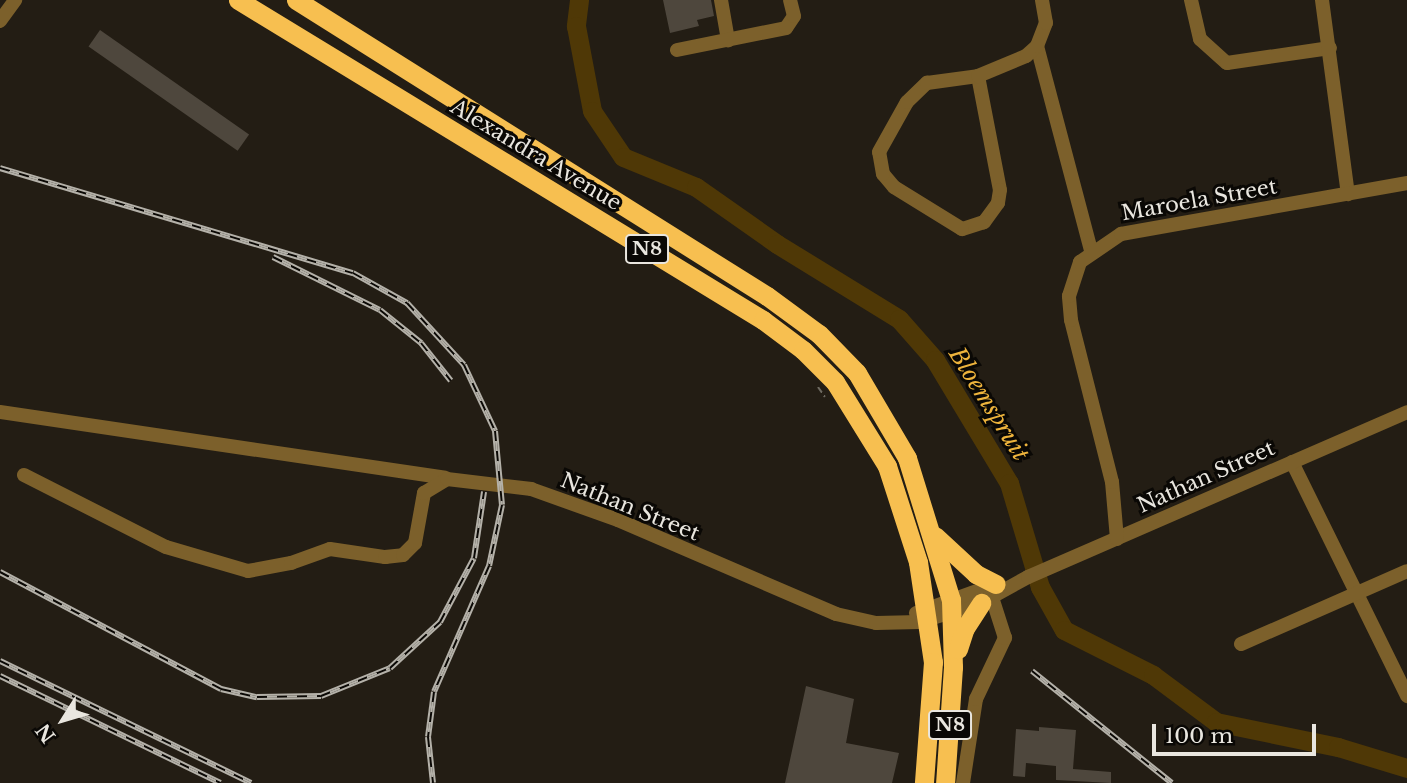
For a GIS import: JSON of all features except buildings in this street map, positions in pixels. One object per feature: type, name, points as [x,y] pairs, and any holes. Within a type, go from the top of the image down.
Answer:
[{"type":"highway","name":"Alexandra Avenue","points":[[238,0],[763,320],[803,350],[850,402],[887,466],[912,536],[928,614],[933,688],[925,783]]},
{"type":"highway","name":"Alexandra Avenue","points":[[296,0],[767,296],[819,334],[857,373],[907,458],[934,535],[951,607],[953,667],[945,783]]},
{"type":"highway","points":[[934,535],[976,574],[990,593],[965,628],[953,667]]},
{"type":"street","points":[[0,21],[15,0]]},
{"type":"street","points":[[721,0],[728,40]]},
{"type":"street","points":[[677,50],[790,25],[790,0]]},
{"type":"street","points":[[978,76],[1000,190],[998,203],[984,222],[962,229],[894,187],[883,174],[879,152],[916,91],[940,79],[978,76],[1026,56],[1037,46],[1046,23],[1042,0]]},
{"type":"street","points":[[1191,0],[1200,39],[1227,63],[1330,48]]},
{"type":"street","points":[[1322,0],[1348,194]]},
{"type":"street","points":[[1037,46],[1091,251]]},
{"type":"street","name":"Maroela Street","points":[[1117,539],[1112,482],[1069,296],[1072,280],[1091,251],[1121,234],[1407,183]]},
{"type":"street","name":"Nathan Street","points":[[0,412],[531,489],[618,520],[715,564],[857,620],[908,620],[990,593],[1407,412]]},
{"type":"street","points":[[1292,462],[1407,696]]},
{"type":"street","points":[[24,475],[166,547],[248,571],[291,563],[330,549],[403,555],[415,543],[424,493],[447,478]]},
{"type":"street","points":[[1241,644],[1407,571]]},
{"type":"street","points":[[963,783],[976,699],[1005,638],[990,593]]},
{"type":"path","points":[[815,384],[829,401]]},
{"type":"waterway","name":"Bloemspruit","points":[[579,0],[576,26],[592,111],[623,157],[696,187],[777,244],[899,319],[935,360],[1009,483],[1040,587],[1064,630],[1153,675],[1216,722],[1338,747],[1407,768]]},
{"type":"railway","points":[[0,168],[353,273],[407,303],[464,365],[495,431],[502,505],[489,566],[434,692],[428,737],[433,783]]},
{"type":"railway","points":[[273,257],[380,310],[421,343],[451,381]]},
{"type":"railway","points":[[0,572],[221,689],[257,697],[321,696],[390,668],[440,622],[474,558],[484,492]]},
{"type":"railway","points":[[0,661],[251,783]]},
{"type":"railway","points":[[1032,671],[1172,783]]},
{"type":"railway","points":[[0,676],[220,783]]}]
